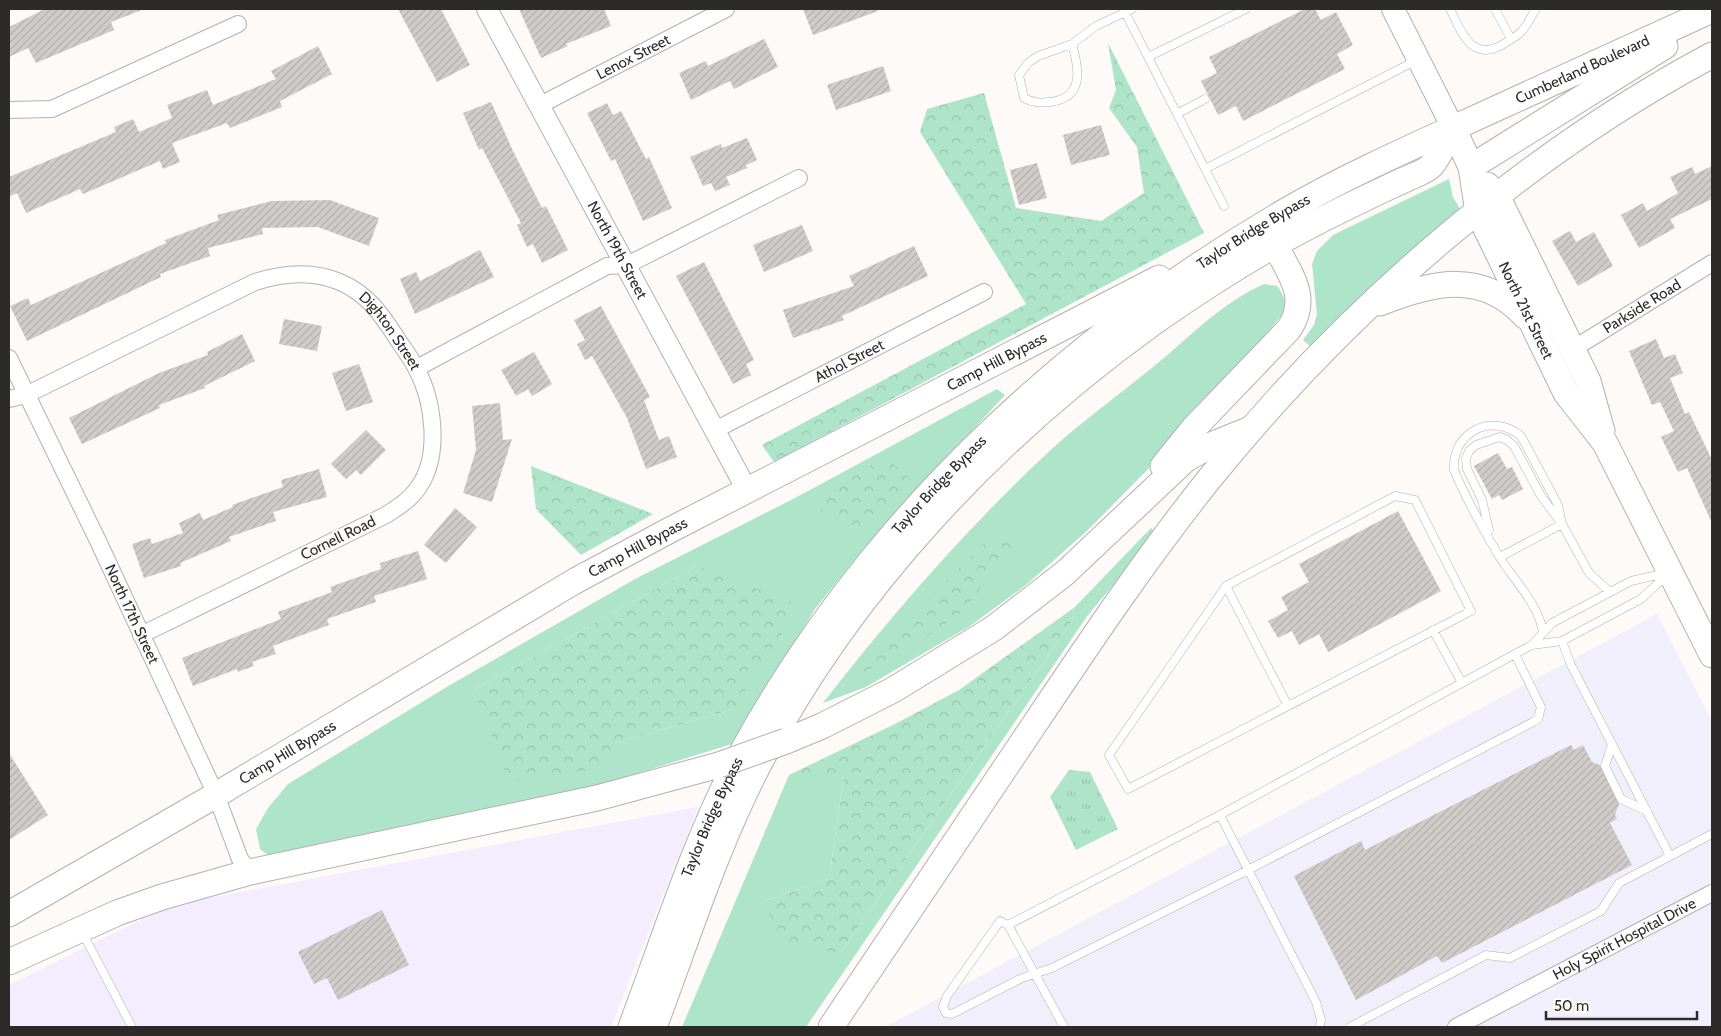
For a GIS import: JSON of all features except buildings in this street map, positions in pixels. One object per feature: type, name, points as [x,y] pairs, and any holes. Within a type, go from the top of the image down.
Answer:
[{"type":"main road","name":"North 21st Street","points":[[1393,9],[1453,128],[1470,167],[1478,212],[1566,392],[1605,443],[1712,655]]},
{"type":"main road","name":"Cumberland Boulevard","points":[[1453,128],[1712,10]]},
{"type":"main road","points":[[1470,167],[1712,17]]},
{"type":"main road","points":[[831,1027],[1126,588],[1205,485],[1252,428],[1369,307],[1478,212],[1599,122],[1712,55]]},
{"type":"main road","name":"Taylor Bridge Bypass","points":[[631,1027],[695,859],[740,757],[797,661],[863,571],[935,486],[973,446],[1056,371],[1159,294],[1283,213],[1331,187],[1453,128]]},
{"type":"main road","points":[[654,1027],[714,866],[758,766],[814,672],[879,583],[914,541],[988,462],[1070,388],[1155,322],[1275,245],[1348,206],[1430,168],[1453,128]]},
{"type":"main road","name":"North 21st Street","points":[[1470,167],[1498,196],[1588,382],[1605,443]]},
{"type":"main road","name":"Camp Hill Bypass","points":[[9,914],[216,795],[575,581],[1283,213]]},
{"type":"main road","points":[[1106,536],[1193,429],[1295,320],[1299,309],[1297,290],[1275,245]]},
{"type":"main road","points":[[1369,307],[1426,287],[1462,284],[1482,288],[1499,295],[1515,306],[1533,324]]},
{"type":"main road","points":[[9,962],[79,928],[162,897],[250,872],[605,796],[719,765],[822,726],[893,690],[974,641],[1025,606],[1106,536],[1186,459],[1211,445],[1252,428]]},
{"type":"street","name":"North 19th Street","points":[[487,9],[747,490]]},
{"type":"street","name":"Lenox Street","points":[[540,105],[726,9]]},
{"type":"street","points":[[9,110],[52,109],[238,24]]},
{"type":"street","name":"Dighton Street","points":[[9,399],[26,395],[255,282],[277,275],[301,273],[341,282],[368,299],[375,305],[416,368],[607,266],[627,265],[800,178]]},
{"type":"street","name":"Parkside Road","points":[[1573,350],[1712,263]]},
{"type":"street","name":"Athol Street","points":[[715,430],[984,292]]},
{"type":"street","name":"North 17th Street","points":[[9,358],[99,543],[216,795],[240,859],[250,872]]},
{"type":"street","name":"Cornell Road","points":[[141,635],[386,515],[404,504],[418,488],[426,474],[433,444],[430,410],[416,368]]},
{"type":"street","name":"Holy Spirit Hospital Drive","points":[[1456,1027],[1712,893]]},
{"type":"lane","points":[[1148,57],[1246,9]]},
{"type":"lane","points":[[1450,9],[1464,36],[1476,48],[1494,49],[1522,31],[1536,9]]},
{"type":"lane","points":[[1495,9],[1510,39]]},
{"type":"lane","points":[[1072,44],[1078,62],[1078,78],[1074,90],[1068,96],[1054,101],[1032,102],[1024,98],[1019,75],[1028,63],[1038,56],[1072,44],[1096,26],[1128,10],[1148,57],[1224,206]]},
{"type":"lane","points":[[1205,169],[1419,60]]},
{"type":"lane","points":[[1177,114],[1205,99]]},
{"type":"lane","points":[[1543,633],[1541,620],[1535,609],[1500,557],[1459,482],[1454,470],[1454,456],[1459,445],[1472,432],[1486,426],[1500,424],[1512,428],[1521,436],[1558,506],[1562,524]]},
{"type":"lane","points":[[1490,540],[1482,500],[1467,469],[1466,459],[1468,451],[1492,438],[1500,437],[1514,446],[1541,496],[1562,524],[1589,573],[1610,592]]},
{"type":"lane","points":[[1395,496],[1415,500],[1471,611],[1433,630],[1128,789],[1109,755],[1226,586],[1395,496]]},
{"type":"lane","points":[[1500,557],[1562,524]]},
{"type":"lane","points":[[1008,925],[1220,815],[1461,681],[1532,645],[1552,623],[1610,592],[1631,581],[1670,572]]},
{"type":"lane","points":[[1532,645],[1562,641],[1641,599],[1670,572]]},
{"type":"lane","points":[[1226,586],[1288,706]]},
{"type":"lane","points":[[1433,630],[1461,681]]},
{"type":"lane","points":[[1562,641],[1571,665],[1670,856]]},
{"type":"lane","points":[[1064,1027],[1034,974],[1008,925],[1000,921],[947,996],[944,1011],[948,1015],[1034,974],[1052,968],[1248,870],[1538,719],[1541,707],[1515,654]]},
{"type":"lane","points":[[1612,744],[1605,766],[1621,799],[1647,811]]},
{"type":"lane","points":[[1220,815],[1316,1002],[1320,1027]]},
{"type":"lane","points":[[1350,1027],[1486,955],[1510,958],[1601,912],[1618,883],[1712,834]]},
{"type":"lane","points":[[79,928],[132,1027]]},
{"type":"shaded area","points":[[1657,614],[1712,721],[1712,1027],[885,1027]]},
{"type":"shaded area","points":[[698,807],[611,1027],[9,1027],[9,985],[155,913],[197,900]]},
{"type":"green space","points":[[1108,43],[1204,233],[774,462],[762,445],[1026,304],[920,132],[927,109],[984,93],[1016,208],[1101,221],[1144,193],[1137,147],[1109,108],[1116,90]]},
{"type":"green space","points":[[1449,179],[1453,197],[1463,214],[1313,349],[1303,340],[1314,325],[1317,314],[1312,264],[1317,251],[1333,235]]},
{"type":"green space","points":[[1264,284],[1277,286],[1283,295],[1285,303],[1281,315],[1263,341],[1155,462],[1089,529],[1026,585],[970,626],[866,687],[823,703],[926,578],[981,518],[1052,448],[1219,311]]},
{"type":"green space","points":[[997,389],[1005,395],[863,549],[815,609],[732,744],[606,783],[502,808],[269,856],[260,849],[256,829],[268,808],[288,784],[450,685],[637,578],[795,498]],"holes":[[[697,566],[734,709],[616,743],[474,690]]]},
{"type":"green space","points":[[886,457],[912,481],[868,532],[821,511],[819,494]]},
{"type":"green space","points":[[531,466],[653,514],[581,555],[536,509]]},
{"type":"green space","points":[[1151,528],[1156,534],[1088,615],[806,1027],[682,1027],[789,775],[844,775],[829,878],[765,901],[840,953],[1072,621],[1075,607]]},
{"type":"green space","points":[[1015,532],[1011,551],[961,613],[891,661],[848,678],[991,537]]},
{"type":"green space","points":[[697,566],[800,605],[734,709],[616,743],[608,768],[508,781],[474,690]]},
{"type":"green space","points":[[1075,607],[1072,621],[840,953],[776,941],[765,901],[829,878],[844,775],[789,775],[897,723],[959,690]]},
{"type":"green space","points":[[1069,770],[1090,772],[1118,829],[1076,850],[1050,797]]}]
